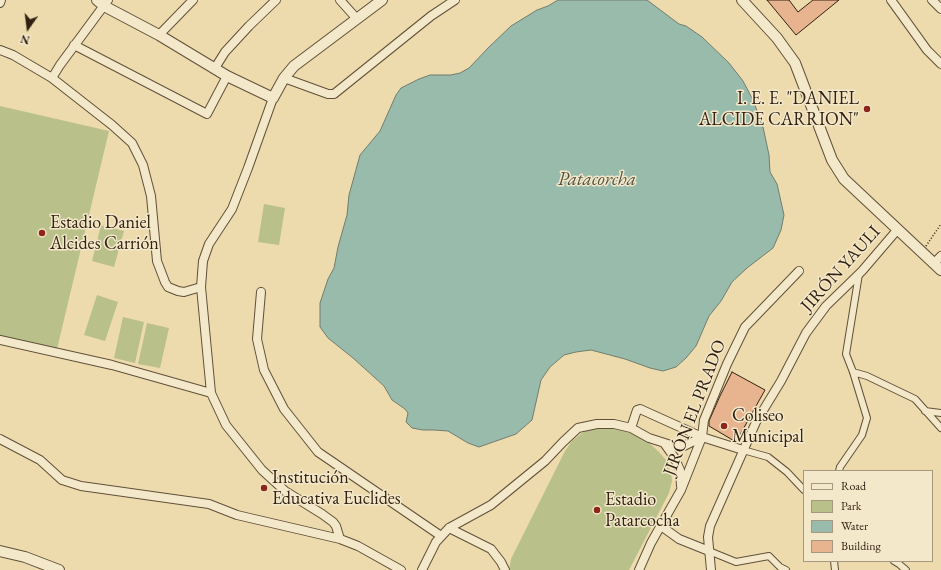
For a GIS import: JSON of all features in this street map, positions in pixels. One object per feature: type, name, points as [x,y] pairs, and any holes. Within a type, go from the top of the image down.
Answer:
[{"type":"street","points":[[159,35],[193,0]]},
{"type":"street","points":[[215,68],[225,52],[276,0]]},
{"type":"street","points":[[340,0],[357,18]]},
{"type":"street","points":[[340,539],[336,526],[333,522],[285,492],[262,470],[226,425],[211,393],[201,287],[203,261],[209,244],[232,209],[273,98],[284,78],[294,66],[382,0]]},
{"type":"street","points":[[284,78],[328,94],[334,94],[432,16],[455,0]]},
{"type":"street","points":[[742,0],[777,38],[795,63],[832,160],[844,179],[922,251],[939,263]]},
{"type":"street","points":[[891,0],[927,50],[941,64]]},
{"type":"street","points":[[934,1],[941,9]]},
{"type":"street","points":[[52,78],[103,2],[228,76],[273,98]]},
{"type":"street","points":[[74,45],[207,114],[228,76]]},
{"type":"street","points":[[0,50],[13,55],[52,78],[112,125],[132,143],[143,165],[151,196],[157,261],[165,282],[168,287],[184,292],[201,287]]},
{"type":"street","name":"JIRÓN YAULI","points":[[711,570],[708,538],[710,526],[756,422],[781,381],[806,333],[826,306],[859,274],[898,229]]},
{"type":"street","name":"JIRÓN EL PRADO","points":[[641,568],[651,543],[681,490],[702,437],[704,420],[727,364],[745,328],[799,271]]},
{"type":"street","points":[[839,470],[862,435],[866,418],[853,372],[846,354],[859,274]]},
{"type":"street","points":[[260,292],[257,339],[264,370],[284,409],[318,452],[441,536]]},
{"type":"street","points":[[0,340],[112,365],[211,393]]},
{"type":"street","points":[[853,372],[867,376],[915,399],[941,428]]},
{"type":"street","points":[[631,428],[637,410],[640,409],[702,437],[768,458],[786,472],[803,489]]},
{"type":"street","points":[[925,411],[941,413]]},
{"type":"street","points":[[422,570],[441,536],[449,528],[491,505],[545,462],[578,428],[596,424],[614,424],[631,428],[649,438],[674,446],[684,446],[702,437]]},
{"type":"street","points":[[0,439],[40,460],[62,480],[81,486],[209,504],[237,515],[340,539],[358,546],[401,570]]},
{"type":"street","points":[[664,443],[674,457],[680,470],[681,490]]},
{"type":"street","points":[[661,526],[679,539],[736,562],[769,556],[780,567],[786,570]]},
{"type":"street","points":[[449,528],[490,549],[501,562],[505,570]]},
{"type":"street","points":[[0,551],[25,557],[58,570]]},
{"type":"street","points":[[896,562],[906,570]]},
{"type":"path","points":[[922,251],[933,238],[941,224]]},
{"type":"green space","name":"Estadio Daniel Alcides Carrión","points":[[0,106],[109,131],[57,349],[0,336]]},
{"type":"green space","points":[[264,204],[285,208],[279,245],[258,242]]},
{"type":"green space","points":[[101,225],[124,231],[114,267],[92,261]]},
{"type":"green space","points":[[97,295],[118,302],[105,341],[84,335]]},
{"type":"green space","points":[[123,317],[144,322],[135,363],[114,358]]},
{"type":"green space","points":[[147,323],[169,328],[160,368],[138,364]]},
{"type":"green space","name":"Estadio Patarcocha","points":[[607,425],[621,428],[647,441],[666,460],[671,473],[672,481],[669,493],[629,570],[509,570],[511,559],[565,451],[572,441],[582,433],[593,428]]},
{"type":"water","name":"Patacorcha","points":[[558,0],[647,0],[679,24],[686,26],[702,37],[729,63],[743,81],[753,100],[763,127],[769,155],[770,172],[777,184],[784,215],[781,230],[773,248],[747,268],[732,282],[721,301],[709,316],[696,346],[676,367],[663,371],[591,350],[564,355],[550,367],[541,380],[532,420],[516,434],[479,447],[468,443],[448,431],[412,428],[406,422],[408,413],[405,409],[392,400],[384,386],[328,338],[320,327],[320,303],[328,279],[334,268],[347,215],[349,195],[360,155],[380,131],[396,95],[401,88],[430,75],[451,75],[460,73],[469,68],[511,26],[537,10]]},
{"type":"building","points":[[767,0],[789,0],[798,12],[813,0],[839,0],[796,35]]},
{"type":"building","name":"Coliseo Municipal","points":[[732,372],[765,390],[736,442],[709,426],[709,421]]},
{"type":"place","name":"I. E. E. \"DANIEL ALCIDE CARRION\"","points":[[867,109]]},
{"type":"place","name":"Estadio Daniel Alcides Carrión","points":[[42,233]]},
{"type":"place","name":"Coliseo Municipal","points":[[724,426]]},
{"type":"place","name":"Institución Educativa Euclides","points":[[264,488]]},
{"type":"place","name":"Estadio Patarcocha","points":[[597,510]]}]
